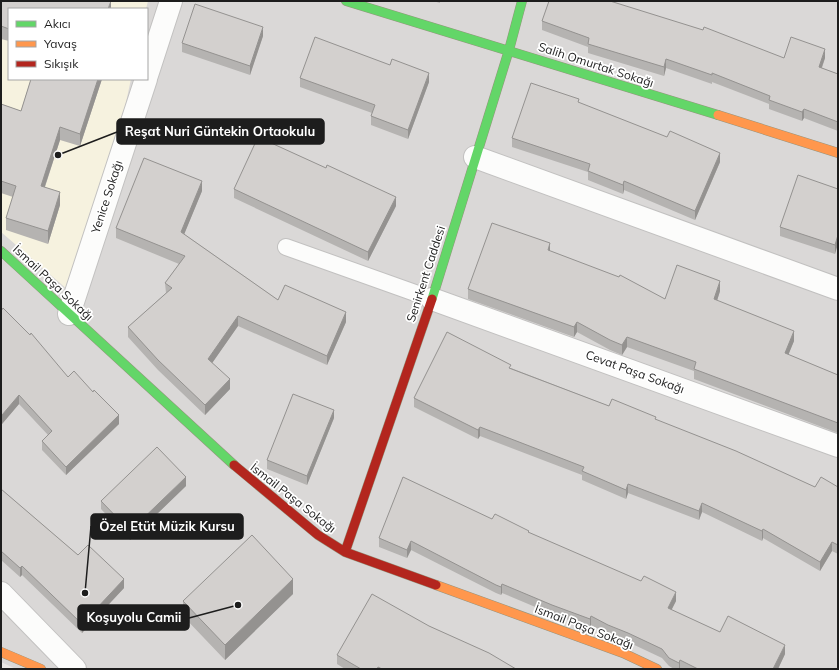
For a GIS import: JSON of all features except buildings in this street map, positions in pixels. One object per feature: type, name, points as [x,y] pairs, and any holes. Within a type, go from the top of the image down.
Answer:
[{"type":"street","points":[[148,72],[171,1]]},
{"type":"street","name":"Salih Omurtak Sokağı","points":[[346,1],[509,50],[838,153]]},
{"type":"street","name":"Senirkent Caddesi","points":[[345,552],[432,299],[509,50],[522,1]]},
{"type":"street","name":"Yenice Sokağı","points":[[69,314],[146,80]]},
{"type":"street","points":[[475,157],[838,288]]},
{"type":"street","name":"İsmail Paşa Sokağı","points":[[1,251],[241,472],[318,535],[345,552],[622,653],[657,669]]},
{"type":"street","name":"Cevat Paşa Sokağı","points":[[432,299],[838,446]]},
{"type":"street","points":[[1,592],[75,669]]},
{"type":"street","points":[[1,652],[41,669]]},
{"type":"lane","points":[[286,247],[432,299]]},
{"type":"shaded area","points":[[1,1],[838,1],[838,669],[16,669],[1,662]]},
{"type":"shaded area","points":[[1,1],[148,1],[146,8],[8,8],[8,80],[131,80],[83,303],[1,232]]},
{"type":"traffic: fast","points":[[346,1],[718,115]]},
{"type":"traffic: fast","points":[[432,299],[509,50],[522,1]]},
{"type":"traffic: fast","points":[[1,251],[234,465]]},
{"type":"traffic: slow","points":[[718,115],[838,153]]},
{"type":"traffic: slow","points":[[436,585],[623,653],[657,669]]},
{"type":"traffic: slow","points":[[1,652],[41,669]]},
{"type":"traffic: jam","points":[[345,552],[432,299]]},
{"type":"traffic: jam","points":[[234,465],[318,535],[345,552],[436,585]]},
{"type":"place","name":"Reşat Nuri Güntekin Ortaokulu","points":[[58,155]]},
{"type":"place","name":"Özel Etüt Müzik Kursu","points":[[85,593]]},
{"type":"place","name":"Koşuyolu Camii","points":[[238,605]]}]
